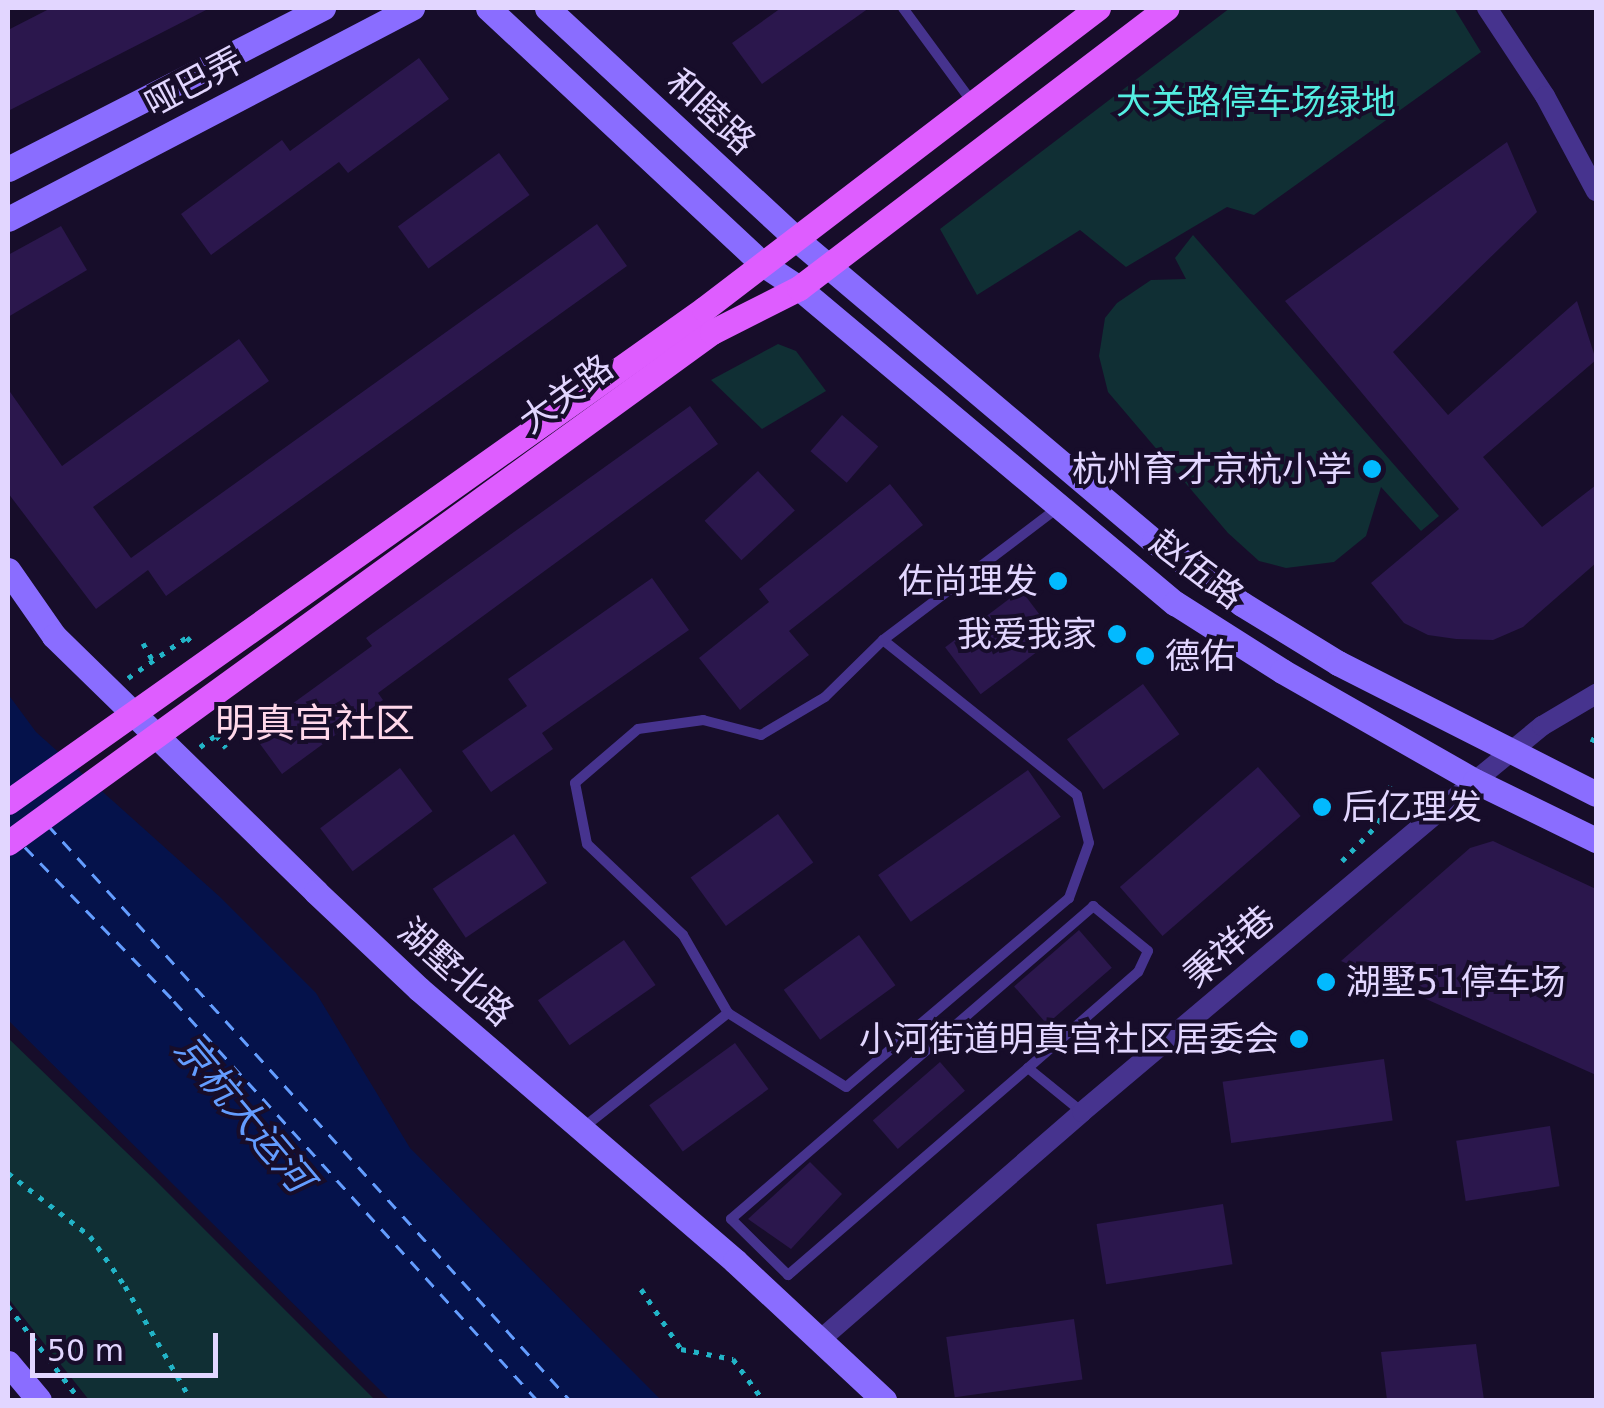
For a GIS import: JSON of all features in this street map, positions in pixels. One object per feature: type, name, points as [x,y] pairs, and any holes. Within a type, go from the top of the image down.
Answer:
[{"type":"main road","name":"哑巴弄","points":[[8,170],[323,8]]},
{"type":"main road","name":"哑巴弄","points":[[8,219],[412,8]]},
{"type":"main road","points":[[488,8],[761,263]]},
{"type":"main road","name":"和睦路","points":[[548,8],[828,266]]},
{"type":"main road","name":"大关路","points":[[8,843],[676,343],[761,263],[1098,8]]},
{"type":"main road","name":"大关路","points":[[8,802],[676,343],[800,288],[1167,8]]},
{"type":"main road","name":"赵伍路","points":[[761,263],[800,288],[1176,602],[1282,672],[1476,781],[1596,840]]},
{"type":"main road","name":"赵伍路","points":[[828,266],[1072,476],[1242,604],[1338,663],[1596,794]]},
{"type":"main road","name":"湖墅北路","points":[[8,570],[54,636],[198,780],[419,989],[582,1129],[884,1400]]},
{"type":"main road","points":[[8,1363],[39,1400]]},
{"type":"street","points":[[1487,8],[1544,96],[1596,191]]},
{"type":"street","name":"秉祥巷","points":[[820,1340],[1082,1112],[1542,726],[1596,694]]},
{"type":"lane","points":[[904,8],[972,103]]},
{"type":"lane","points":[[884,640],[1076,795],[1089,842],[1069,898],[846,1088],[728,1014],[683,935],[588,844],[574,783],[638,729],[702,720],[761,736],[825,697],[884,640],[1061,505]]},
{"type":"lane","points":[[1093,906],[1148,951],[1138,972],[1028,1068],[788,1275],[731,1219],[1093,906]]},
{"type":"lane","points":[[582,1129],[728,1014]]},
{"type":"lane","points":[[1028,1068],[1082,1112]]},
{"type":"path","points":[[136,692],[126,680],[188,637],[195,648]]},
{"type":"path","points":[[143,642],[153,660]]},
{"type":"path","points":[[188,739],[197,749],[243,715],[236,704]]},
{"type":"path","points":[[1592,742],[1596,733]]},
{"type":"path","points":[[216,735],[226,748]]},
{"type":"path","points":[[8,1172],[90,1236],[125,1286],[191,1400]]},
{"type":"path","points":[[641,1288],[681,1349],[733,1359],[763,1400]]},
{"type":"path","points":[[8,1306],[80,1400]]},
{"type":"green space","name":"大关路停车场绿地","points":[[1230,8],[1454,8],[1481,52],[1254,215],[1227,207],[1126,267],[1080,230],[977,295],[940,229]]},
{"type":"green space","points":[[1193,235],[1439,516],[1421,531],[1381,487],[1366,536],[1334,562],[1286,568],[1259,561],[1228,533],[1108,392],[1099,356],[1105,318],[1117,303],[1151,280],[1186,279],[1175,258]]},
{"type":"green space","points":[[778,344],[796,351],[826,391],[762,429],[711,380]]},
{"type":"green space","points":[[8,1038],[375,1400],[89,1400],[8,1298]]},
{"type":"water","name":"京杭大运河","points":[[8,694],[36,732],[220,897],[316,993],[410,1148],[661,1400],[390,1400],[8,1020]]},
{"type":"building","points":[[51,8],[210,8],[8,111],[8,30]]},
{"type":"building","points":[[781,8],[869,8],[762,84],[732,43]]},
{"type":"building","points":[[419,58],[449,99],[348,173],[339,162],[211,255],[181,214],[282,140],[290,151]]},
{"type":"building","points":[[1507,142],[1537,212],[1393,352],[1448,415],[1577,301],[1596,360],[1483,457],[1542,527],[1596,485],[1596,563],[1523,627],[1493,640],[1456,639],[1428,635],[1404,623],[1371,583],[1459,509],[1285,301]]},
{"type":"building","points":[[499,153],[530,195],[428,269],[398,226]]},
{"type":"building","points":[[597,224],[627,266],[166,596],[148,570],[96,609],[8,493],[8,389],[62,466],[239,339],[269,381],[93,507],[131,558]]},
{"type":"building","points":[[61,226],[87,270],[8,317],[8,255]]},
{"type":"building","points":[[690,406],[718,444],[378,693],[383,700],[282,774],[252,733],[372,646],[366,638]]},
{"type":"building","points":[[842,415],[878,446],[847,483],[811,451]]},
{"type":"building","points":[[758,471],[795,510],[741,560],[705,521]]},
{"type":"building","points":[[890,484],[923,525],[789,631],[809,655],[740,710],[699,658],[769,602],[759,589]]},
{"type":"building","points":[[652,578],[689,630],[542,733],[553,749],[491,792],[462,751],[527,706],[508,679]]},
{"type":"building","points":[[1021,590],[1057,637],[981,694],[945,647]]},
{"type":"building","points":[[1143,684],[1179,734],[1103,789],[1067,739]]},
{"type":"building","points":[[1258,767],[1301,816],[1163,936],[1120,887]]},
{"type":"building","points":[[400,768],[432,811],[353,871],[320,828]]},
{"type":"building","points":[[1028,770],[1061,817],[911,922],[878,875]]},
{"type":"building","points":[[778,814],[813,863],[726,926],[691,877]]},
{"type":"building","points":[[514,834],[547,883],[466,938],[433,889]]},
{"type":"building","points":[[1493,841],[1596,889],[1596,1075],[1341,961],[1470,848]]},
{"type":"building","points":[[1079,930],[1112,968],[1047,1024],[1014,986]]},
{"type":"building","points":[[859,935],[895,985],[820,1040],[784,990]]},
{"type":"building","points":[[624,940],[656,985],[570,1045],[538,1000]]},
{"type":"building","points":[[735,1043],[769,1089],[683,1151],[649,1105]]},
{"type":"building","points":[[1384,1059],[1393,1120],[1231,1143],[1223,1082]]},
{"type":"building","points":[[940,1062],[965,1091],[898,1149],[873,1120]]},
{"type":"building","points":[[1550,1126],[1560,1186],[1466,1201],[1456,1141]]},
{"type":"building","points":[[810,1162],[842,1194],[791,1249],[748,1219]]},
{"type":"building","points":[[1223,1204],[1233,1264],[1106,1284],[1097,1224]]},
{"type":"building","points":[[1074,1319],[1082,1379],[955,1397],[946,1337]]},
{"type":"building","points":[[1476,1344],[1484,1400],[1387,1400],[1381,1352]]},
{"type":"ferry route","points":[[48,825],[570,1400]]},
{"type":"ferry route","points":[[25,847],[174,1001],[537,1400]]},
{"type":"place","name":"杭州育才京杭小学","points":[[1372,469]]},
{"type":"place","name":"佐尚理发","points":[[1058,581]]},
{"type":"place","name":"我爱我家","points":[[1117,634]]},
{"type":"place","name":"德佑","points":[[1145,656]]},
{"type":"place","name":"后亿理发","points":[[1322,807]]},
{"type":"place","name":"湖墅51停车场","points":[[1326,982]]},
{"type":"place","name":"小河街道明真宫社区居委会","points":[[1299,1039]]},
{"type":"district","name":"明真宫社区","points":[[315,723]]}]
